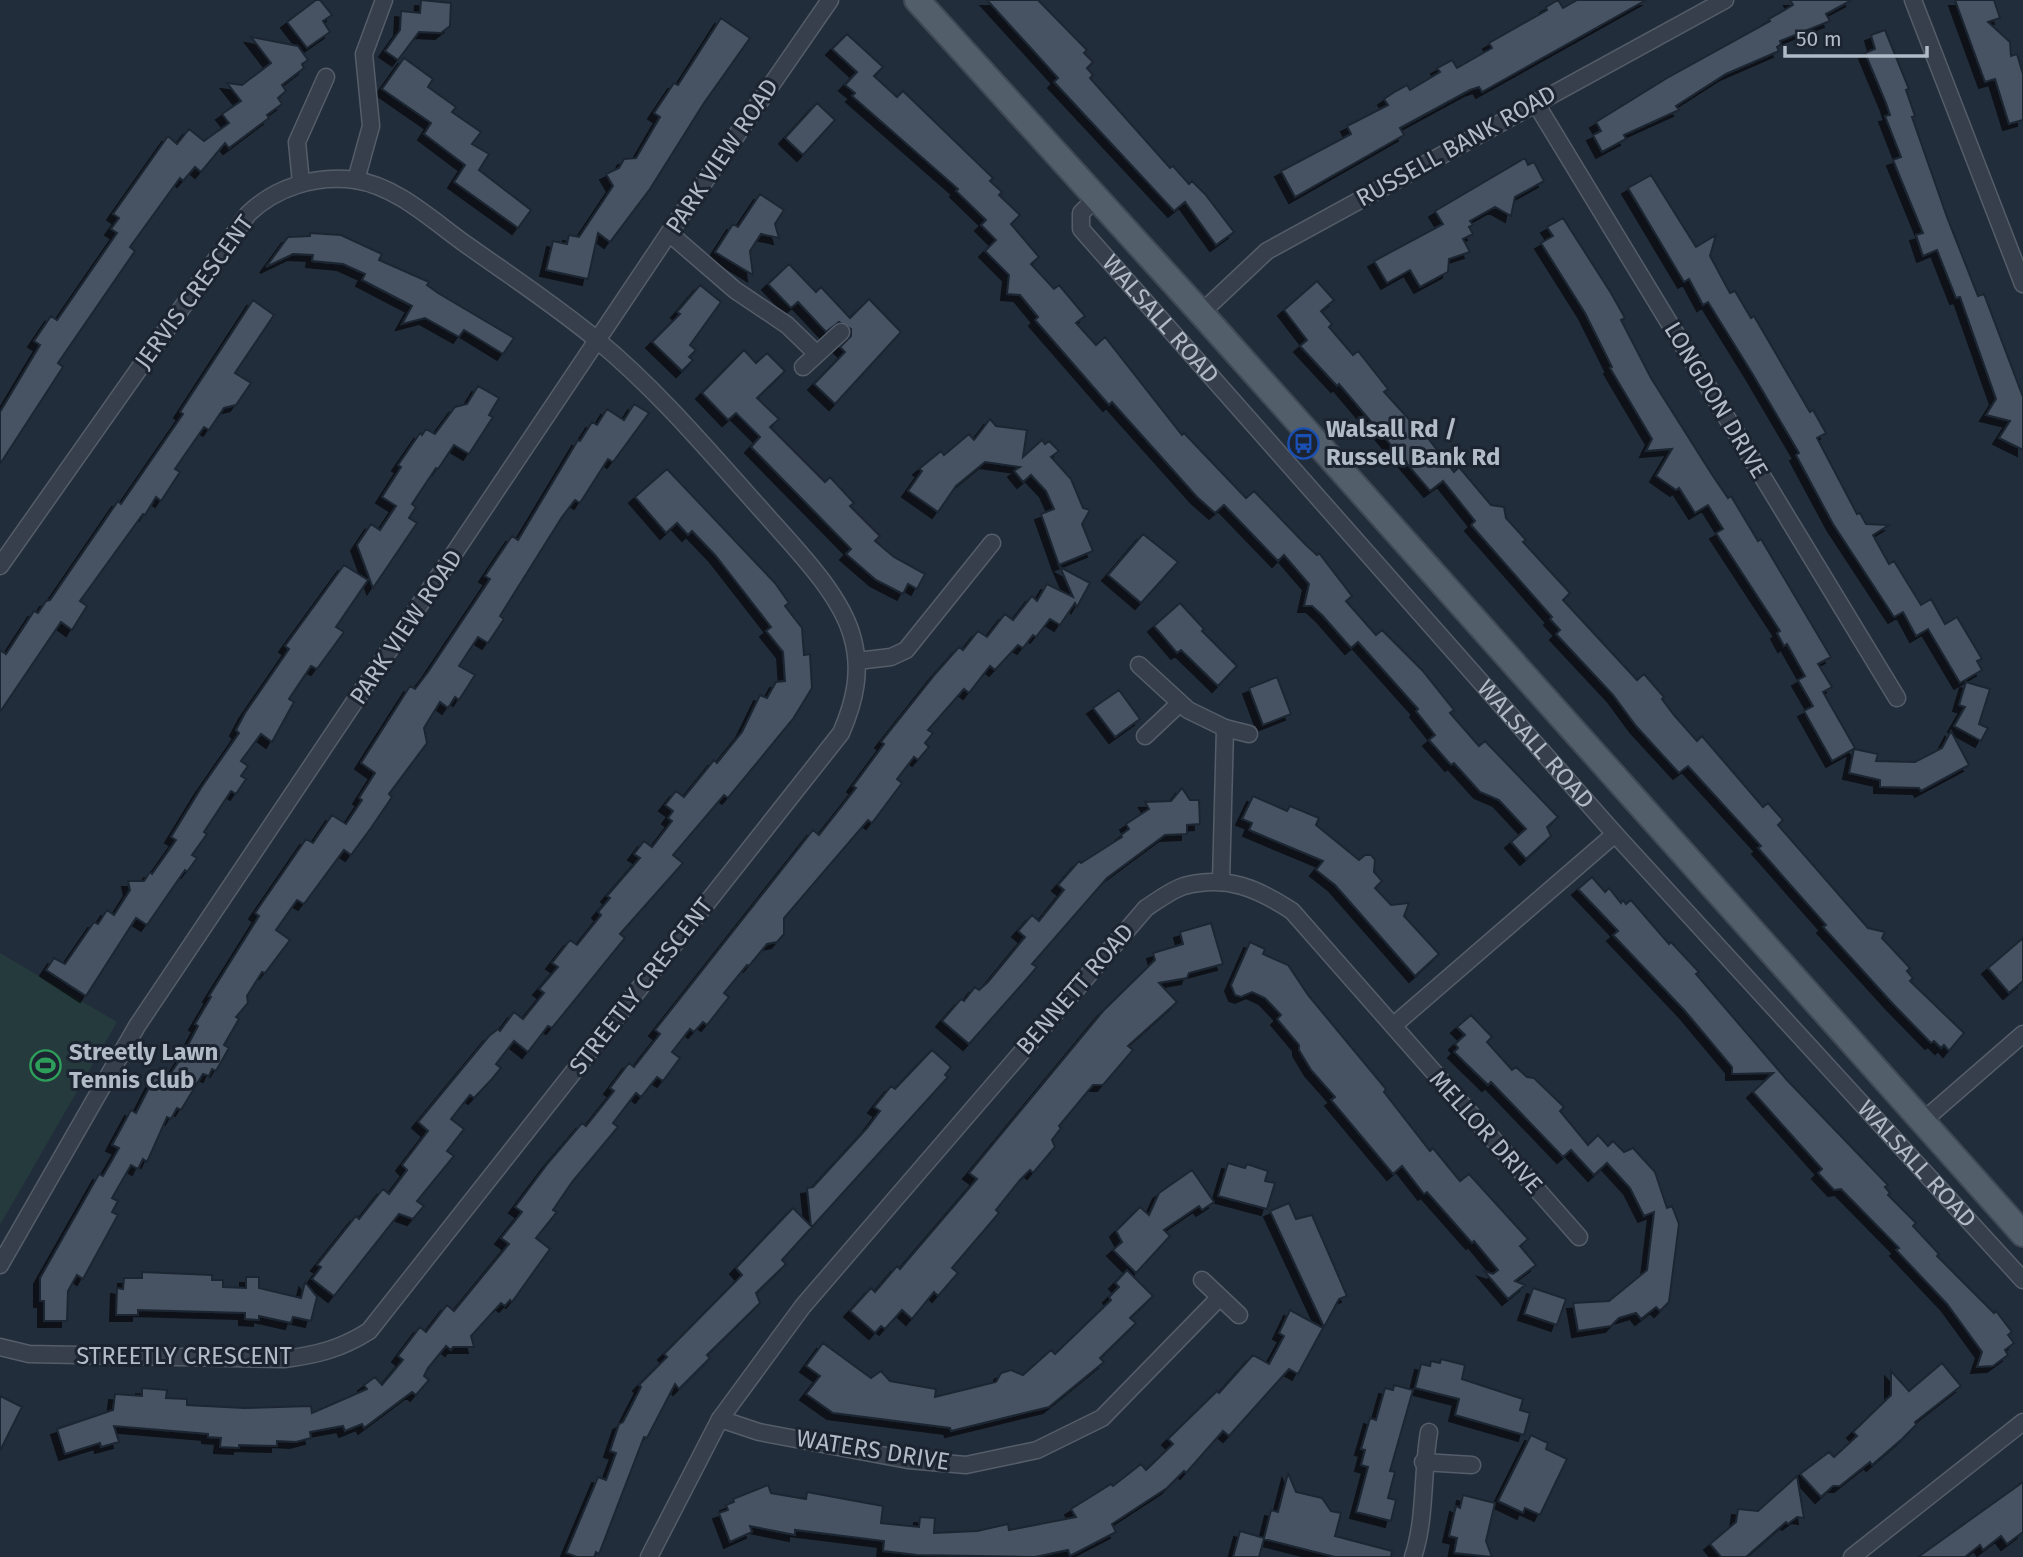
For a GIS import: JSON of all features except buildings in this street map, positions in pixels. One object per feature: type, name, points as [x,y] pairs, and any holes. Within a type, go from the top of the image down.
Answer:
[{"type":"main road","name":"WALSALL ROAD","points":[[917,0],[1201,313],[2023,1234]]},
{"type":"street","points":[[356,180],[371,126],[364,54],[384,0]]},
{"type":"street","name":"PARK VIEW ROAD","points":[[0,1265],[137,1026],[669,233],[830,0]]},
{"type":"street","name":"RUSSELL BANK ROAD","points":[[1201,313],[1267,251],[1725,0]]},
{"type":"street","points":[[1913,0],[2023,284]]},
{"type":"street","points":[[301,183],[297,142],[326,77]]},
{"type":"street","name":"LONGDON DRIVE","points":[[1535,102],[1897,698]]},
{"type":"street","name":"JERVIS CRESCENT","points":[[0,566],[248,214],[266,197],[301,183],[325,179],[356,180],[402,199],[598,340]]},
{"type":"street","name":"WALSALL ROAD","points":[[1096,199],[1081,213],[1081,229],[1615,834],[2023,1280]]},
{"type":"street","points":[[669,233],[735,290],[787,325],[816,353]]},
{"type":"street","points":[[803,367],[841,332]]},
{"type":"street","name":"STREETLY CRESCENT","points":[[0,1347],[29,1354],[284,1359],[319,1355],[348,1345],[369,1331],[841,733],[856,689],[857,661],[852,634],[842,612],[789,541],[668,405],[598,340]]},
{"type":"street","points":[[857,661],[891,657],[906,650],[992,543]]},
{"type":"street","points":[[1139,665],[1188,710],[1225,728],[1249,734]]},
{"type":"street","points":[[1145,736],[1180,703]]},
{"type":"street","points":[[1221,882],[1225,728]]},
{"type":"street","points":[[1394,1025],[1615,834]]},
{"type":"street","name":"BENNETT ROAD","points":[[649,1557],[720,1419],[803,1306],[1146,908],[1182,887],[1221,882],[1261,890],[1292,911],[1394,1025]]},
{"type":"street","name":"MELLOR DRIVE","points":[[1394,1025],[1418,1057],[1579,1237]]},
{"type":"street","points":[[1924,1120],[2023,1034]]},
{"type":"street","points":[[1202,1280],[1239,1315]]},
{"type":"street","name":"WATERS DRIVE","points":[[720,1419],[759,1432],[908,1460],[965,1465],[1037,1450],[1102,1418],[1220,1297]]},
{"type":"street","points":[[1852,1557],[2023,1422]]},
{"type":"street","points":[[1413,1557],[1420,1522],[1423,1462],[1429,1432]]},
{"type":"street","points":[[1423,1462],[1472,1465]]},
{"type":"green space","name":"Streetly Lawn Tennis Club","points":[[0,953],[117,1022],[0,1225]]},
{"type":"place","name":"Walsall Rd / Russell Bank Rd","points":[[1303,443]]},
{"type":"place","name":"Streetly Lawn Tennis Club","points":[[46,1066]]}]
